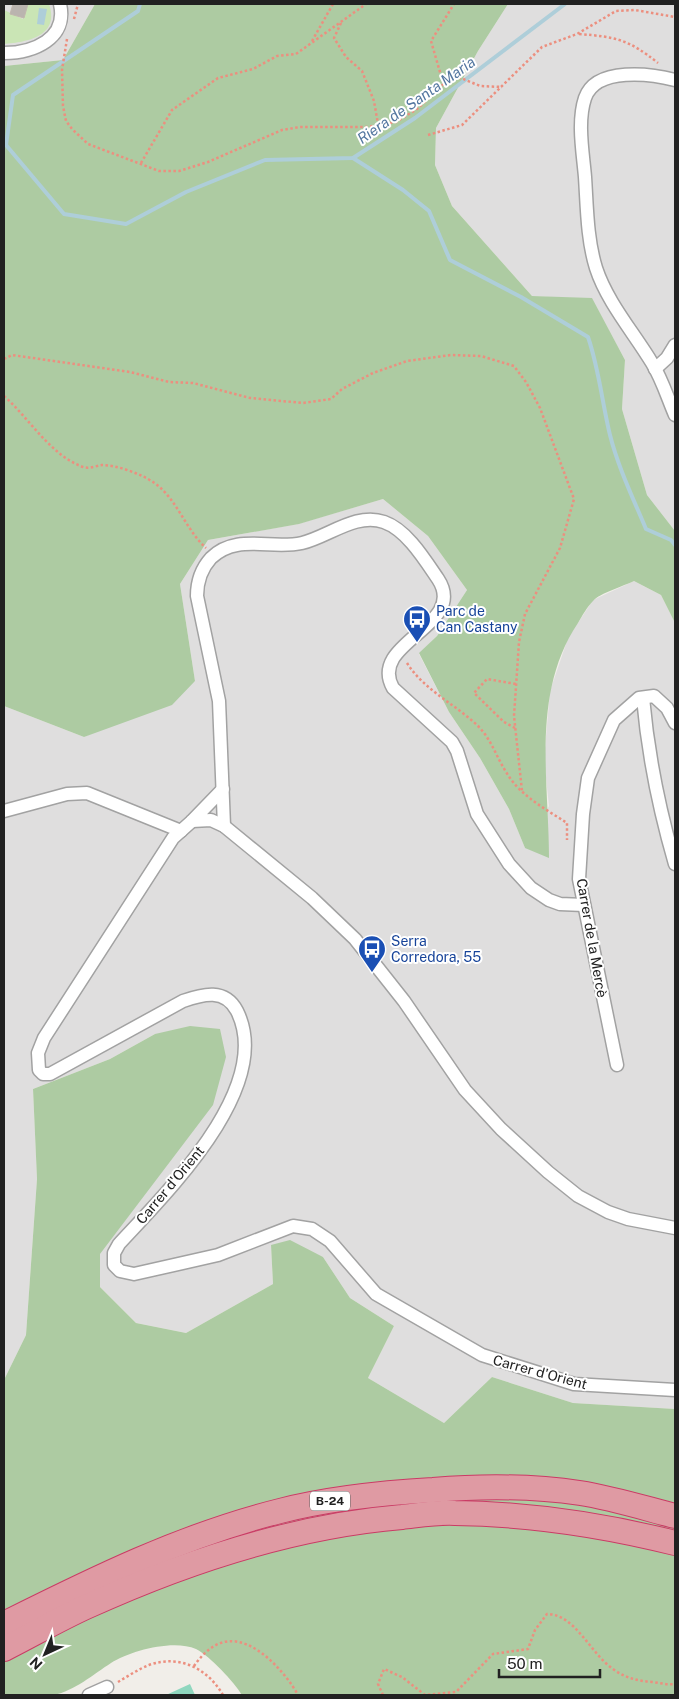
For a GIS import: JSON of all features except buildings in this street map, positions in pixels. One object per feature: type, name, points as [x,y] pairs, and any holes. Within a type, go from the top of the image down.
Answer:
[{"type":"highway","name":"B-24","points":[[4,1624],[93,1580],[195,1537],[279,1511],[364,1494],[470,1487],[525,1489],[580,1493],[675,1516]]},
{"type":"highway","name":"B-24","points":[[4,1649],[87,1606],[182,1567],[290,1535],[366,1520],[454,1512],[566,1520],[620,1529],[675,1543]]},
{"type":"street","points":[[4,53],[25,52],[49,39],[58,30],[62,21],[60,4]]},
{"type":"street","points":[[675,80],[650,74],[626,74],[598,83],[585,96],[582,128],[587,206],[596,269],[617,309],[655,369],[675,415]]},
{"type":"street","points":[[655,369],[667,358],[675,345]]},
{"type":"street","points":[[224,826],[219,701],[197,596],[197,586],[203,568],[222,549],[237,544],[301,543],[363,520],[383,521],[393,526],[408,540],[438,580],[444,595],[443,604],[435,616],[399,651],[388,667],[389,681],[393,688],[452,742],[458,751],[477,814],[509,864],[531,888],[549,900],[560,904],[584,906]]},
{"type":"street","points":[[675,723],[667,708],[654,696],[643,698],[646,735],[661,815],[675,864]]},
{"type":"street","name":"Carrer de la Mercè","points":[[617,1065],[579,880],[583,814],[588,778],[614,720],[626,707],[639,698],[643,698]]},
{"type":"street","name":"Carrer d'Orient","points":[[223,790],[174,838],[55,1022],[38,1053],[39,1070],[42,1074],[50,1074],[183,1001],[203,994],[215,994],[225,998],[235,1008],[241,1019],[244,1036],[243,1065],[234,1093],[199,1154],[119,1244],[113,1256],[116,1267],[123,1273],[141,1273],[218,1256],[282,1230],[302,1226],[322,1234],[330,1241],[364,1284],[387,1303],[482,1355],[574,1384],[675,1390]]},
{"type":"street","points":[[4,811],[67,794],[87,793],[181,831]]},
{"type":"street","points":[[192,821],[211,820],[224,826],[312,898],[355,939],[404,1001],[465,1090],[501,1129],[548,1172],[578,1196],[608,1212],[628,1218],[674,1226]]},
{"type":"street","points":[[89,1695],[107,1687]]},
{"type":"path","points":[[73,24],[78,4]]},
{"type":"path","points":[[311,42],[333,4]]},
{"type":"path","points":[[141,164],[172,110],[218,78],[253,70],[277,56],[296,54],[366,4]]},
{"type":"path","points":[[454,4],[432,41],[439,74],[442,79],[460,78],[480,86],[502,87]]},
{"type":"path","points":[[428,135],[462,125],[542,47],[577,34],[616,11],[635,10],[675,17]]},
{"type":"path","points":[[342,21],[334,38],[346,57],[362,71],[374,101],[378,124]]},
{"type":"path","points":[[70,32],[62,70],[63,106],[66,121],[78,137],[88,144],[159,171],[179,171],[208,162],[282,130],[300,127],[366,127],[396,122],[417,109],[452,77]]},
{"type":"path","points":[[577,34],[613,36],[641,49],[661,65]]},
{"type":"path","points":[[4,358],[12,355],[130,372],[169,382],[193,383],[250,398],[303,404],[331,399],[342,389],[373,373],[407,361],[451,356],[480,356],[514,366],[526,382],[540,408],[574,499],[560,548],[525,614],[519,642],[515,728],[522,790]]},
{"type":"path","points":[[4,396],[63,456],[85,468],[103,465],[124,470],[152,482],[176,507],[197,540],[214,555]]},
{"type":"path","points":[[399,651],[425,684],[478,726],[492,744],[508,775],[522,790],[567,823],[567,847]]},
{"type":"path","points":[[515,728],[504,722],[474,693],[487,679],[516,684]]},
{"type":"path","points":[[383,1695],[378,1684],[384,1669],[402,1677],[425,1695],[456,1692],[493,1654],[528,1649],[535,1630],[547,1614],[558,1614],[613,1669],[635,1680],[675,1684]]},
{"type":"path","points":[[194,1666],[203,1654],[224,1642],[241,1643],[264,1654],[289,1679],[298,1695]]},
{"type":"path","points":[[107,1687],[150,1665],[177,1661],[194,1666],[216,1683],[223,1695]]},
{"type":"shaded area","points":[[4,4],[95,4],[63,60],[4,66]]},
{"type":"shaded area","points":[[508,4],[675,4],[675,531],[647,495],[622,409],[625,360],[592,299],[532,296],[452,206],[435,165],[436,128],[478,51]]},
{"type":"shaded area","points":[[383,499],[428,536],[467,590],[437,636],[419,654],[449,712],[480,758],[509,809],[525,848],[549,806],[544,759],[550,691],[568,638],[593,600],[634,581],[661,595],[675,623],[675,1409],[573,1403],[492,1377],[444,1423],[368,1378],[394,1326],[350,1298],[323,1257],[271,1245],[273,1284],[186,1333],[136,1323],[100,1287],[100,1254],[155,1034],[110,1059],[33,1089],[37,1179],[26,1335],[4,1380],[4,706],[84,737],[195,681],[180,584],[208,540],[298,524]]},
{"type":"green space","points":[[28,4],[49,4],[50,23],[46,30],[32,39],[4,44],[4,10],[23,19]]},
{"type":"green space","points":[[95,4],[508,4],[478,51],[436,128],[435,165],[452,206],[532,296],[592,298],[625,360],[622,409],[647,495],[675,531],[675,623],[661,595],[634,581],[596,598],[583,615],[563,650],[554,678],[548,708],[546,768],[549,858],[525,848],[509,809],[480,758],[449,712],[419,653],[437,636],[467,590],[428,536],[383,499],[299,524],[208,540],[180,584],[195,681],[172,705],[84,737],[4,706],[4,66],[63,60]]},
{"type":"green space","points":[[190,1026],[220,1029],[226,1057],[213,1105],[100,1254],[100,1287],[136,1323],[186,1333],[273,1284],[271,1245],[290,1240],[323,1257],[350,1298],[394,1326],[368,1378],[444,1423],[492,1377],[573,1403],[675,1409],[675,1695],[242,1695],[221,1670],[202,1652],[187,1646],[176,1645],[152,1648],[129,1654],[111,1663],[84,1682],[61,1693],[42,1696],[4,1695],[4,1380],[26,1335],[37,1179],[33,1089],[110,1059],[155,1034]]},
{"type":"green space","points":[[190,1684],[195,1695],[166,1695]]},
{"type":"water","points":[[39,8],[47,9],[44,25],[37,24]]},
{"type":"waterway","name":"Riera de Santa Maria","points":[[140,4],[138,11],[13,95],[6,145],[64,214],[126,224],[186,192],[265,160],[353,158],[415,118],[565,4]]},
{"type":"waterway","points":[[353,158],[403,190],[429,211],[450,260],[521,297],[588,337],[595,361],[610,435],[631,494],[646,529],[671,540],[675,545]]},
{"type":"place","name":"Parc de Can Castany","points":[[417,643]]},
{"type":"place","name":"Serra Corredora, 55","points":[[372,973]]}]
